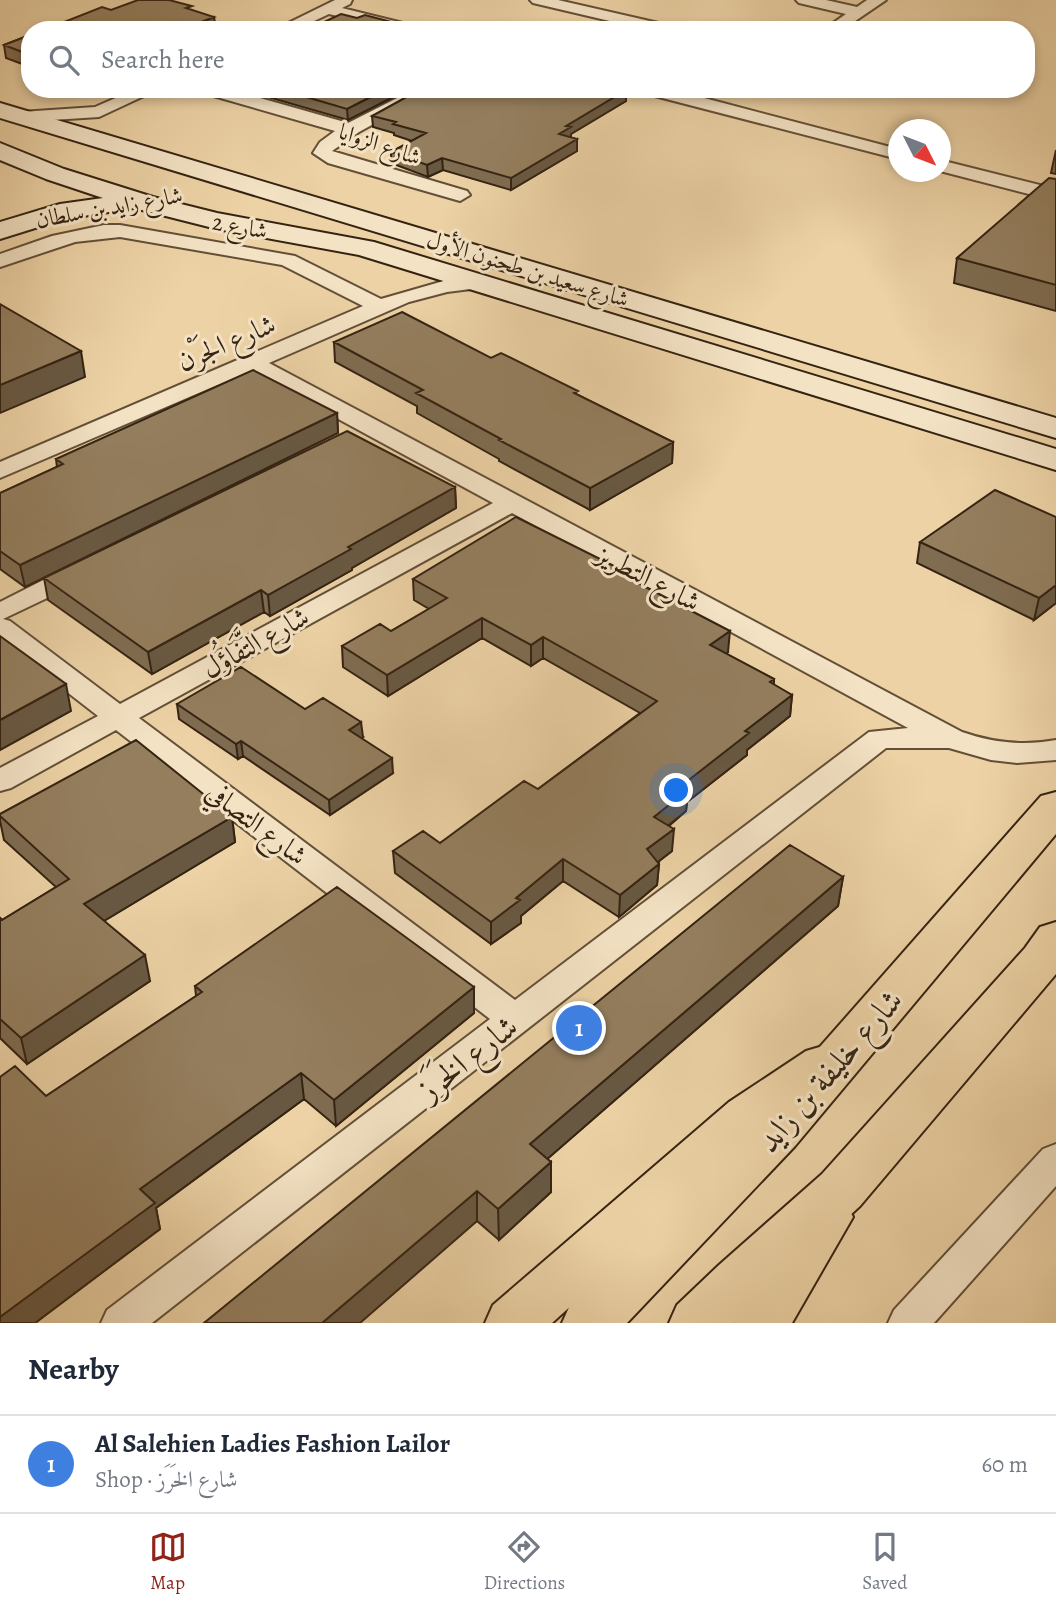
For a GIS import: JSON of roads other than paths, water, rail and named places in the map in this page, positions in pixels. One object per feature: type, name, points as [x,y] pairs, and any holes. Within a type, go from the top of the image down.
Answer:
[{"type":"main road","name":"شارع سعيد بن طحنون الأول","points":[[11,114],[1056,428]]},
{"type":"main road","name":"شارع زايد بن سلطان","points":[[0,209],[39,187],[79,157],[113,143]]},
{"type":"main road","name":"شارع سعيد بن طحنون الأول","points":[[0,150],[39,187],[144,203],[364,248],[1056,460]]},
{"type":"main road","name":"شارع زايد بن سلطان","points":[[0,231],[77,208],[171,200],[192,192],[205,182],[205,172]]},
{"type":"main road","name":"شارع خليفة بن زايد","points":[[590,1323],[777,1131],[1056,806]]},
{"type":"main road","points":[[697,1323],[738,1282],[841,1190],[1041,960],[1056,939]]},
{"type":"main road","points":[[513,1323],[747,1116],[795,1082],[845,1052]]},
{"type":"main road","points":[[762,1323],[841,1190]]},
{"type":"street","points":[[302,21],[348,0]]},
{"type":"street","points":[[538,0],[630,21]]},
{"type":"street","points":[[804,0],[860,12]]},
{"type":"street","points":[[846,21],[878,0]]},
{"type":"street","points":[[328,9],[377,21]]},
{"type":"street","points":[[11,114],[52,117],[99,112],[131,98]]},
{"type":"street","points":[[240,98],[351,130]]},
{"type":"street","name":"شارع الزوايا","points":[[412,98],[325,145],[322,153],[334,159],[460,194]]},
{"type":"street","points":[[684,98],[888,151]]},
{"type":"street","points":[[711,105],[722,98]]},
{"type":"street","points":[[99,112],[95,124],[97,130],[113,143]]},
{"type":"street","points":[[951,168],[1056,195]]},
{"type":"street","name":"شارع 2","points":[[0,261],[70,236],[120,231],[288,260],[381,307]]},
{"type":"street","name":"شارع الجَرْن","points":[[0,471],[381,307],[431,289],[480,283]]},
{"type":"street","name":"شارع التطريز","points":[[252,363],[952,739],[1011,754],[1056,750]]},
{"type":"street","points":[[348,441],[373,428]]},
{"type":"street","name":"شارع التَّفَاؤُل","points":[[0,781],[511,503]]},
{"type":"street","points":[[0,612],[99,563]]},
{"type":"street","name":"شارع التصافي","points":[[0,627],[515,1019]]},
{"type":"street","points":[[873,696],[879,718],[879,739],[952,739]]},
{"type":"street","name":"شارع الخَرَز","points":[[121,1323],[879,739]]},
{"type":"street","points":[[908,1323],[1056,1160]]},
{"type":"place","name":"Al Salehien Ladies Fashion Lailor","points":[[579,1028]]}]
